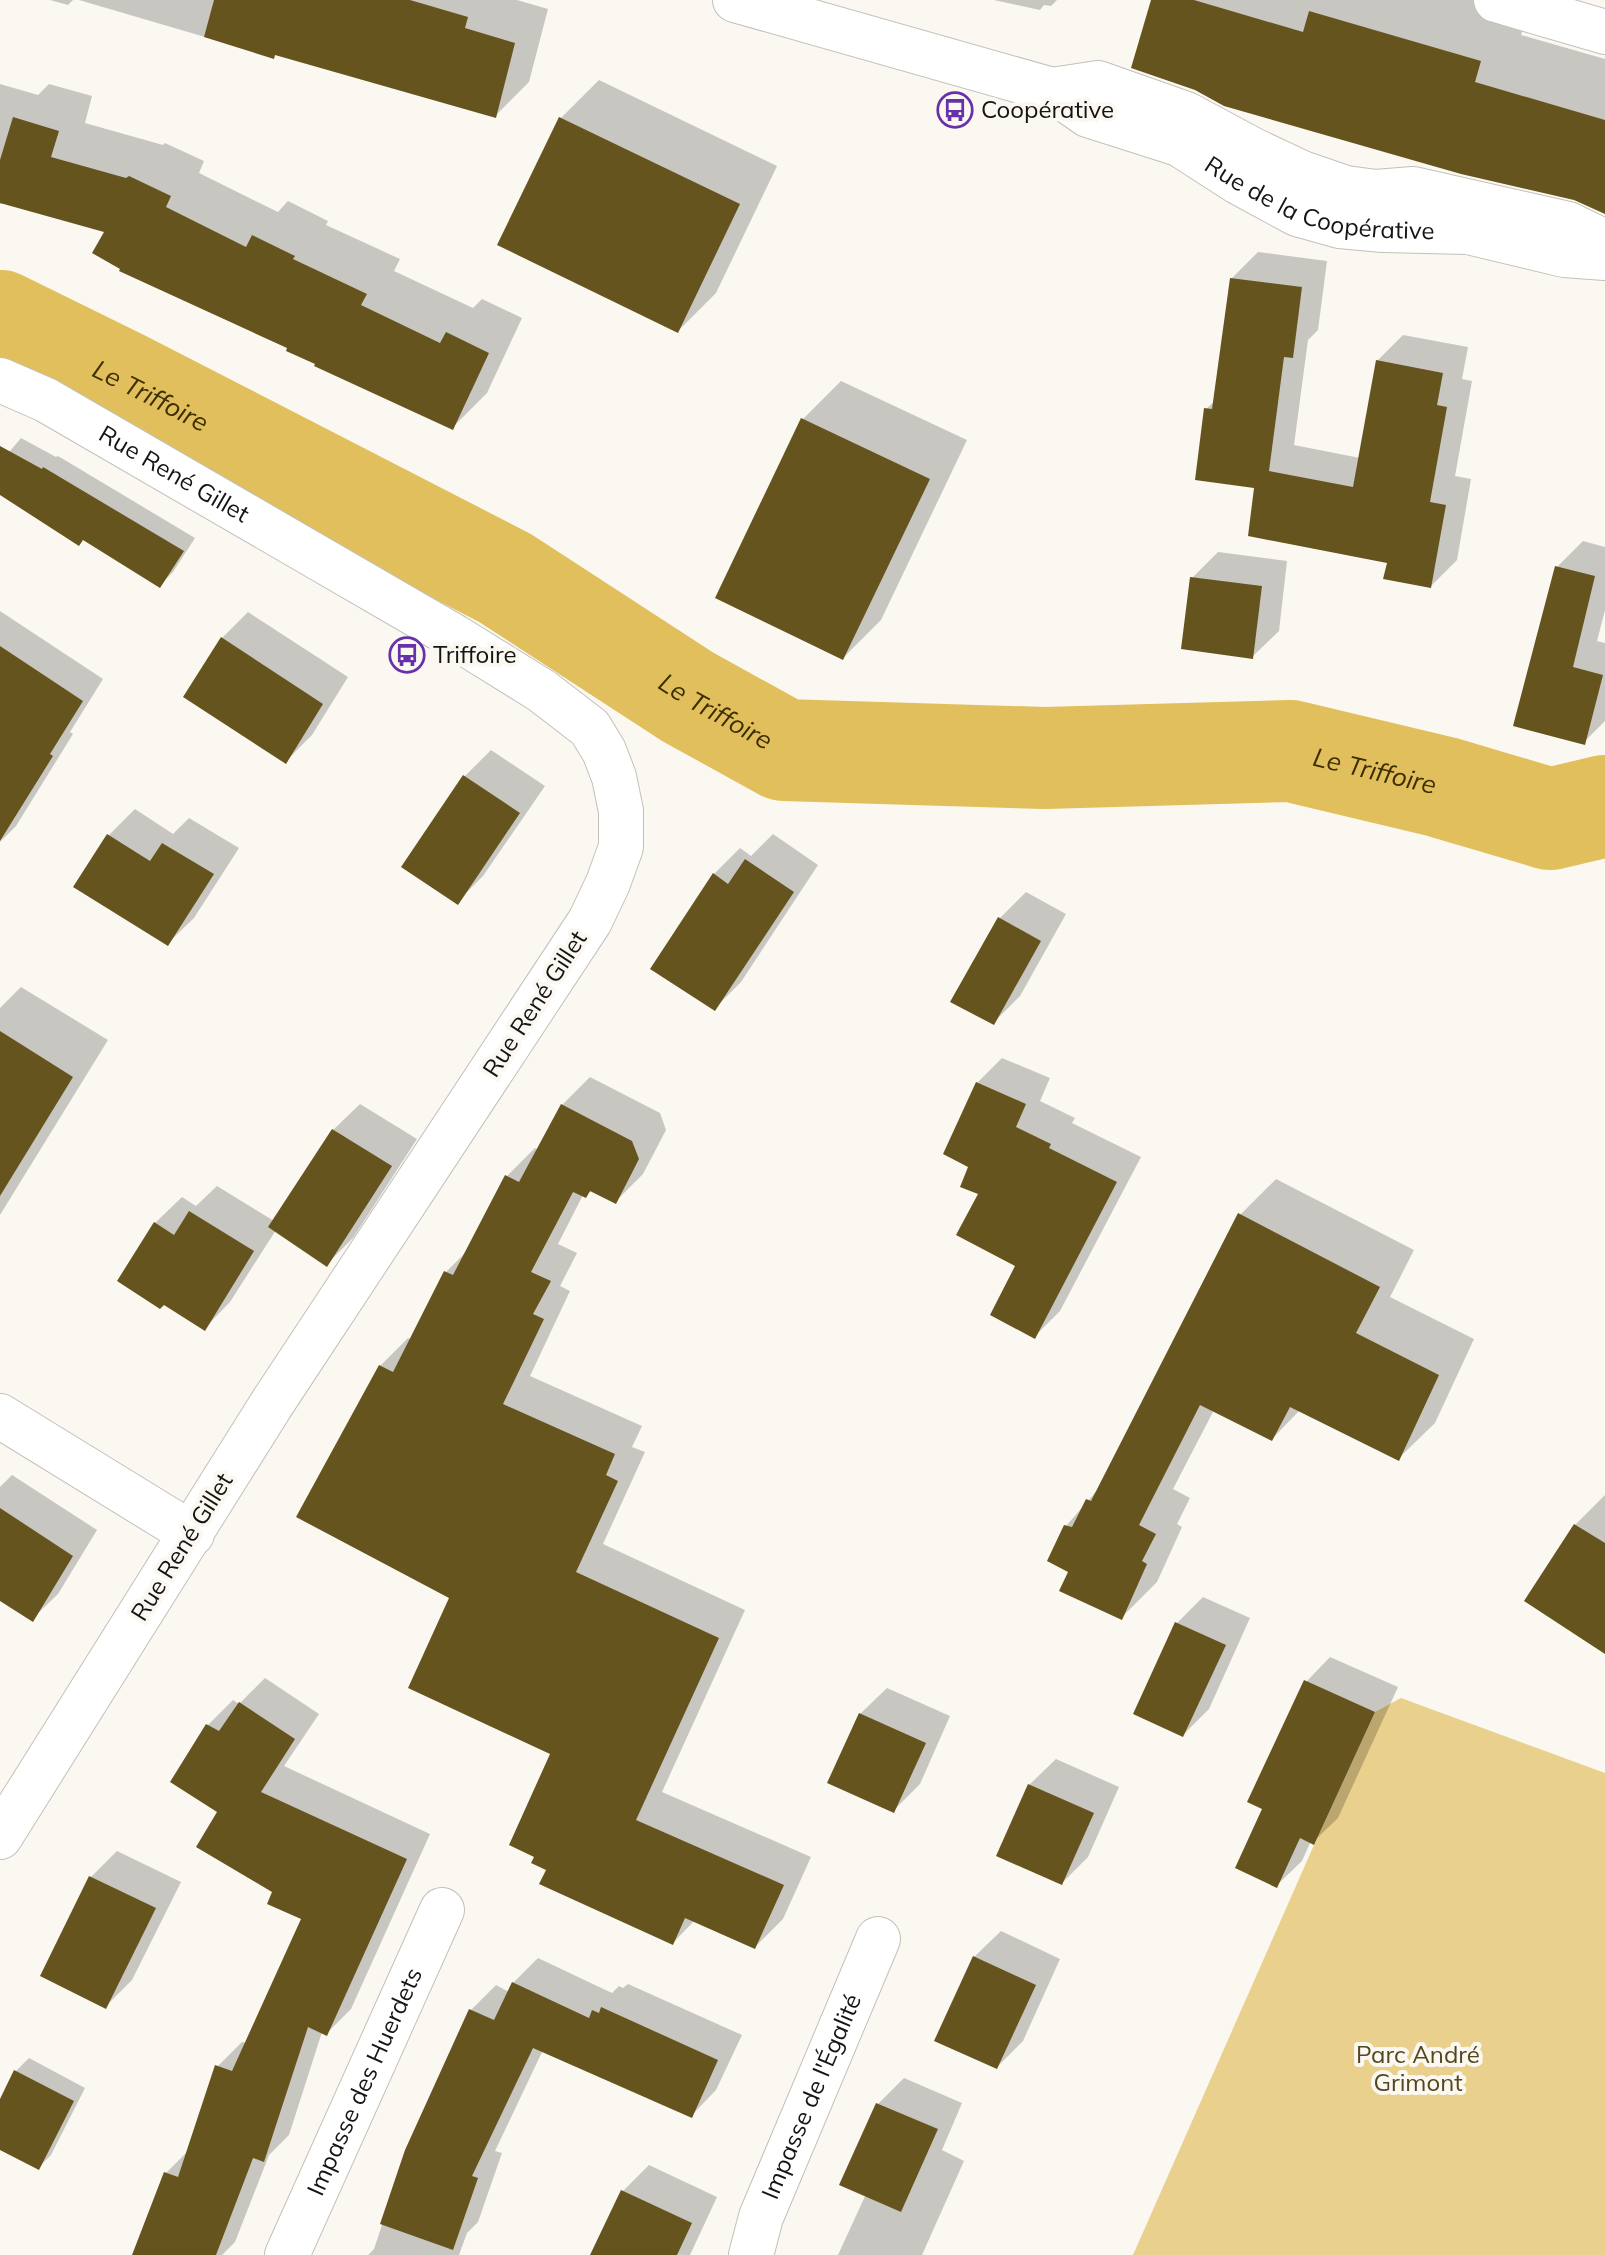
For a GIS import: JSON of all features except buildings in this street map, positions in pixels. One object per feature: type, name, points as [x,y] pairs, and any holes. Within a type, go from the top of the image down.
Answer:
[{"type":"street","name":"Rue de la Coopérative","points":[[735,0],[807,10],[1052,90],[1088,115],[1179,144],[1238,182],[1297,214],[1340,226],[1468,232],[1564,255],[1605,258]]},
{"type":"street","points":[[1496,0],[1605,32]]},
{"type":"street","name":"Rue de la Coopérative","points":[[1052,90],[1098,83],[1186,114],[1302,173],[1346,188],[1376,192],[1413,189],[1568,224],[1605,242]]},
{"type":"street","name":"Rue René Gillet","points":[[0,380],[46,400],[455,637],[542,691],[590,728],[604,751],[614,777],[621,811],[621,847],[590,921],[271,1405],[0,1837]]},
{"type":"street","points":[[0,1416],[192,1534]]},
{"type":"street","name":"Impasse des Huerdets","points":[[287,2255],[442,1910]]},
{"type":"street","name":"Impasse de l'Égalité","points":[[751,2255],[761,2217],[878,1939]]},
{"type":"green space","name":"Parc André Grimont","points":[[1401,1698],[1605,1773],[1605,2255],[1133,2255],[1375,1712]]},
{"type":"waterway","name":"Le Triffoire","points":[[0,321],[505,578],[688,697],[784,750],[1045,758],[1291,751],[1442,787],[1550,819],[1605,806]]},
{"type":"place","name":"Coopérative","points":[[955,110]]},
{"type":"place","name":"Triffoire","points":[[407,655]]}]
